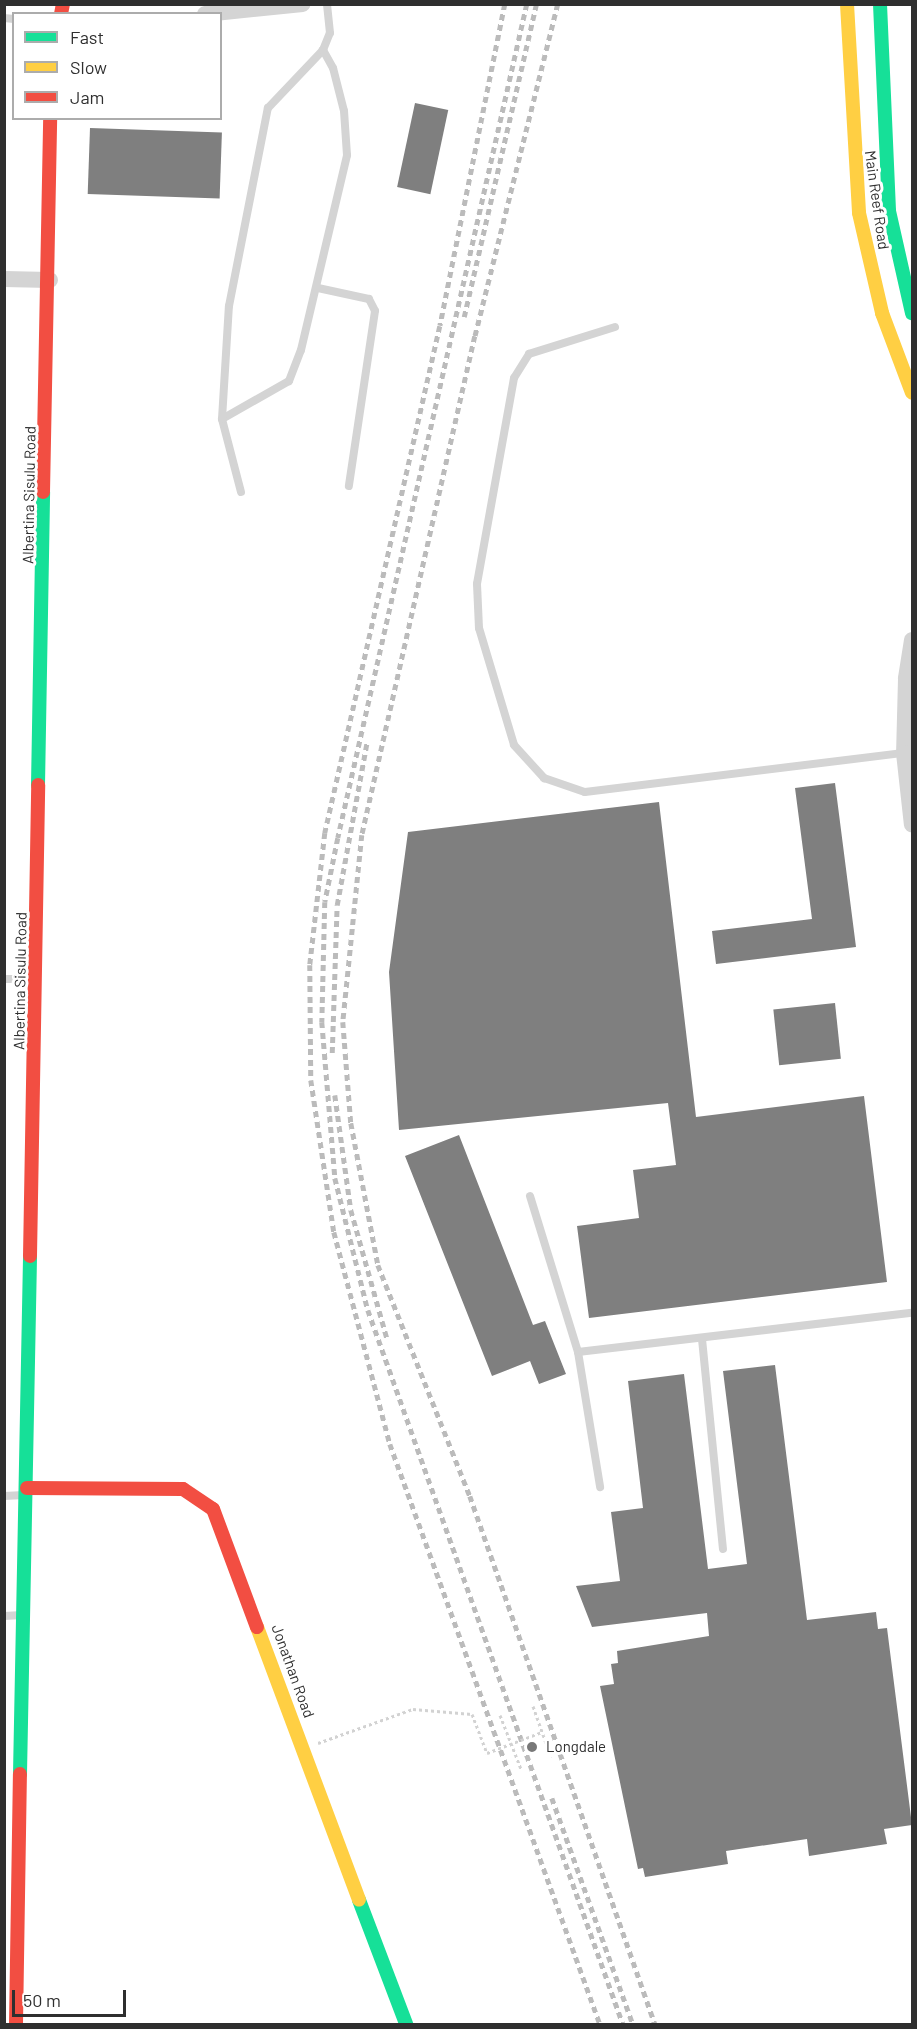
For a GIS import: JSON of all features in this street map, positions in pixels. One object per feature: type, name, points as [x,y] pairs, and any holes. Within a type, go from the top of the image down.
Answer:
[{"type":"main road","name":"Main Reef Road","points":[[847,4],[859,213],[882,313],[912,393]]},
{"type":"main road","name":"Main Reef Road","points":[[880,4],[889,211],[912,313]]},
{"type":"main road","name":"Albertina Sisulu Road","points":[[16,2025],[22,1900],[19,1706],[25,1615],[50,280],[50,120]]},
{"type":"main road","name":"Jonathan Road","points":[[27,1492],[183,1489],[213,1509],[406,2025]]},
{"type":"street","points":[[222,12],[302,4]]},
{"type":"street","points":[[4,279],[50,280]]},
{"type":"street","points":[[912,640],[904,753],[912,825]]},
{"type":"lane","points":[[241,492],[222,418],[229,306],[268,108],[323,50],[330,33],[327,4]]},
{"type":"lane","points":[[222,418],[289,381],[318,288],[347,135],[333,68],[323,50]]},
{"type":"lane","points":[[318,288],[369,299],[375,310],[349,486]]},
{"type":"lane","points":[[615,327],[529,354],[514,378],[477,584],[479,628],[514,745],[544,778],[585,792],[904,753]]},
{"type":"lane","points":[[4,979],[36,978]]},
{"type":"lane","points":[[530,1196],[578,1352],[600,1487]]},
{"type":"lane","points":[[578,1352],[912,1313]]},
{"type":"lane","points":[[702,1338],[723,1549]]},
{"type":"lane","points":[[4,1496],[27,1492]]},
{"type":"lane","points":[[4,1616],[25,1615]]},
{"type":"lane","points":[[4,1901],[22,1900]]},
{"type":"path","points":[[533,1706],[551,1756]]},
{"type":"path","points":[[304,1748],[413,1709],[471,1714],[487,1754],[542,1732]]},
{"type":"path","points":[[500,1715],[520,1769]]},
{"type":"building","points":[[415,103],[448,110],[430,194],[397,187]]},
{"type":"building","points":[[90,128],[222,133],[220,199],[88,194]]},
{"type":"building","points":[[835,783],[856,947],[716,964],[712,931],[812,919],[795,788]]},
{"type":"building","points":[[659,802],[696,1117],[864,1096],[887,1282],[589,1318],[577,1226],[639,1218],[633,1170],[676,1165],[668,1103],[399,1130],[389,972],[408,832]]},
{"type":"building","points":[[835,1003],[841,1059],[779,1065],[773,1009]]},
{"type":"building","points":[[459,1135],[533,1325],[545,1321],[566,1374],[539,1384],[530,1361],[492,1376],[405,1156]]},
{"type":"building","points":[[775,1365],[807,1620],[876,1612],[878,1629],[887,1628],[912,1825],[884,1829],[887,1844],[809,1856],[807,1839],[726,1851],[728,1864],[645,1877],[643,1868],[638,1869],[600,1686],[614,1684],[611,1664],[618,1663],[617,1651],[709,1636],[707,1613],[592,1627],[576,1586],[620,1581],[611,1512],[643,1508],[628,1381],[684,1374],[708,1569],[747,1564],[723,1371]]},
{"type":"railway","points":[[505,4],[440,326],[325,833],[310,965],[311,1080],[334,1232],[390,1444],[600,2024]]},
{"type":"railway","points":[[527,4],[325,902],[322,1022],[335,1178],[368,1310],[623,2024]]},
{"type":"railway","points":[[464,317],[536,4]]},
{"type":"railway","points":[[558,4],[475,336],[362,835],[343,1022],[351,1123],[378,1265],[470,1496],[655,2024]]},
{"type":"railway","points":[[332,1053],[337,905],[367,741]]},
{"type":"railway","points":[[335,1095],[351,1210],[387,1338]]},
{"type":"railway","points":[[552,1798],[633,2024]]},
{"type":"traffic: fast","points":[[880,4],[889,211],[912,313]]},
{"type":"traffic: fast","points":[[38,785],[43,492]]},
{"type":"traffic: fast","points":[[20,1774],[30,1256]]},
{"type":"traffic: fast","points":[[359,1900],[406,2024]]},
{"type":"traffic: slow","points":[[847,4],[859,213],[882,313],[912,393]]},
{"type":"traffic: slow","points":[[257,1627],[359,1900]]},
{"type":"traffic: jam","points":[[61,12],[63,4]]},
{"type":"traffic: jam","points":[[43,492],[50,120]]},
{"type":"traffic: jam","points":[[30,1256],[38,785]]},
{"type":"traffic: jam","points":[[27,1488],[183,1489],[213,1509],[257,1627]]},
{"type":"traffic: jam","points":[[16,2024],[20,1774]]},
{"type":"place","name":"Longdale","points":[[532,1747]]}]
